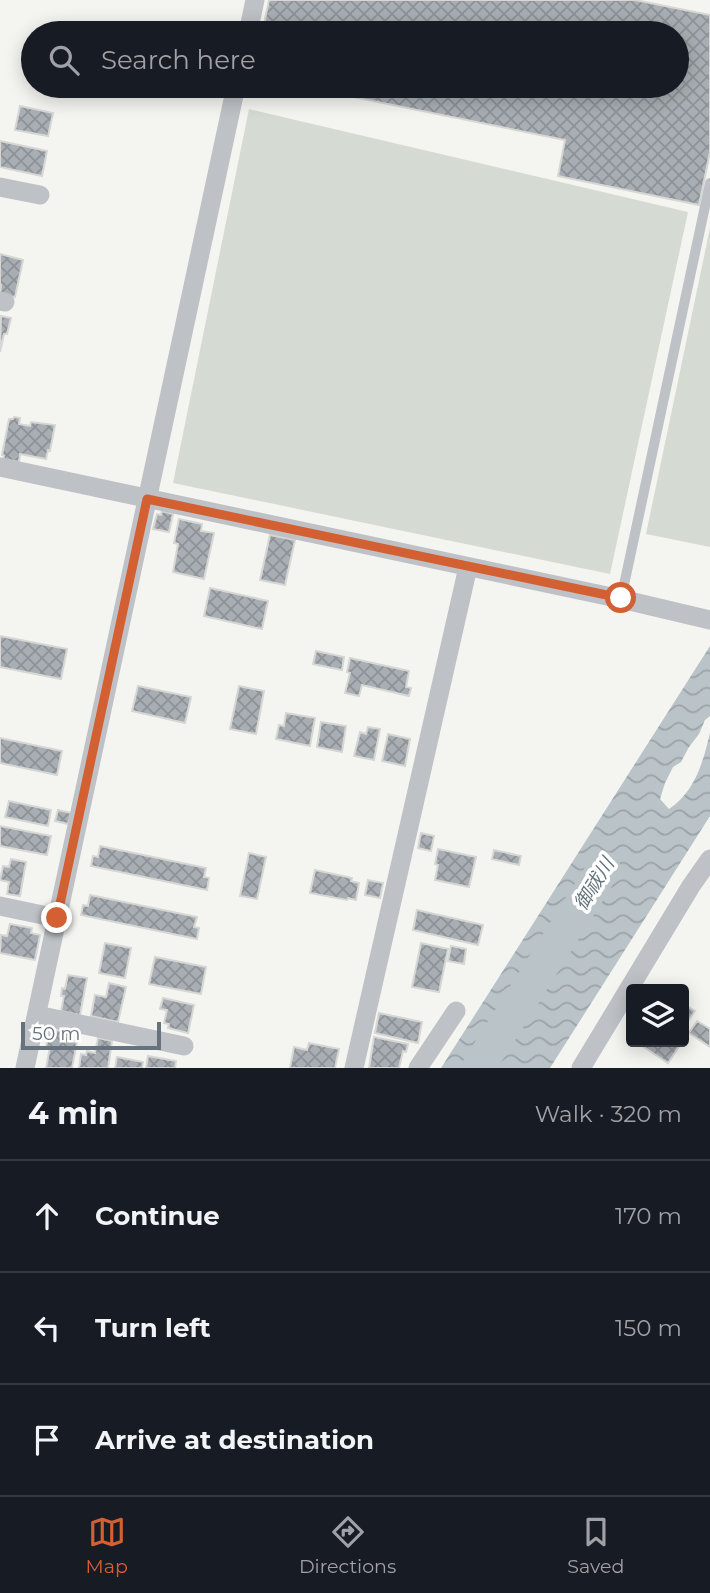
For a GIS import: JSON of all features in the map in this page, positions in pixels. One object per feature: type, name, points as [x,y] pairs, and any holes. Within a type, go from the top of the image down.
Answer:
[{"type":"street","points":[[251,21],[255,0]]},
{"type":"street","points":[[25,1068],[233,98]]},
{"type":"street","points":[[0,187],[40,195]]},
{"type":"street","points":[[0,467],[710,619]]},
{"type":"street","points":[[354,1068],[468,566]]},
{"type":"street","points":[[581,1068],[710,859]]},
{"type":"street","points":[[0,906],[57,918]]},
{"type":"street","points":[[418,1068],[456,1011]]},
{"type":"street","points":[[37,1015],[184,1046]]},
{"type":"lane","points":[[621,598],[710,183]]},
{"type":"shaded area","points":[[249,109],[688,212],[610,574],[173,483]]},
{"type":"shaded area","points":[[710,228],[710,547],[646,534]]},
{"type":"water","points":[[710,646],[710,716],[681,762],[673,767],[660,799],[669,809],[692,785],[710,733],[710,816],[550,1068],[441,1068]],"holes":[[[576,899],[581,900],[581,911],[547,977],[529,1000],[525,999],[527,981],[563,908]]]},
{"type":"building","points":[[269,0],[635,0],[710,15],[710,152],[699,205],[558,176],[565,140],[358,98],[689,98],[689,21],[265,21]]},
{"type":"building","points":[[20,106],[53,113],[48,136],[15,130]]},
{"type":"building","points":[[0,141],[47,151],[42,176],[0,167]]},
{"type":"building","points":[[0,254],[23,260],[15,297],[0,294]]},
{"type":"building","points":[[1,316],[11,318],[0,352]]},
{"type":"building","points":[[20,418],[19,424],[30,426],[31,422],[55,425],[46,459],[20,454],[19,462],[3,459],[9,419]]},
{"type":"building","points":[[162,511],[173,514],[169,532],[153,529],[157,514],[161,515]]},
{"type":"building","points":[[179,519],[202,524],[201,531],[214,533],[204,579],[173,572],[178,544],[174,543]]},
{"type":"building","points":[[270,535],[295,540],[285,585],[260,580]]},
{"type":"building","points":[[210,588],[268,601],[262,629],[204,616]]},
{"type":"building","points":[[0,636],[67,649],[61,679],[0,667]]},
{"type":"building","points":[[316,651],[344,657],[342,670],[313,664]]},
{"type":"building","points":[[350,658],[409,671],[406,687],[411,688],[409,696],[362,685],[359,696],[345,693],[350,673],[347,672]]},
{"type":"building","points":[[138,686],[191,697],[185,723],[132,711]]},
{"type":"building","points":[[239,686],[264,691],[256,734],[230,729]]},
{"type":"building","points":[[286,713],[315,718],[310,746],[276,739],[279,725],[284,726]]},
{"type":"building","points":[[321,722],[346,726],[342,752],[317,747]]},
{"type":"building","points":[[368,727],[380,729],[374,760],[354,756],[360,732],[366,734]]},
{"type":"building","points":[[388,734],[410,739],[405,766],[382,761]]},
{"type":"building","points":[[0,738],[62,751],[57,775],[0,763]]},
{"type":"building","points":[[9,801],[51,810],[48,826],[5,817]]},
{"type":"building","points":[[58,810],[71,813],[68,824],[55,821]]},
{"type":"building","points":[[0,826],[51,836],[47,855],[0,846]]},
{"type":"building","points":[[421,833],[434,836],[431,851],[418,848]]},
{"type":"building","points":[[100,846],[206,868],[204,877],[209,878],[207,890],[91,866],[93,856],[98,857]]},
{"type":"building","points":[[438,849],[476,857],[469,887],[435,880]]},
{"type":"building","points":[[494,850],[521,856],[519,865],[492,859]]},
{"type":"building","points":[[249,853],[266,857],[257,899],[240,896]]},
{"type":"building","points":[[11,859],[26,862],[20,896],[7,894],[9,882],[0,880],[3,866],[9,867]]},
{"type":"building","points":[[315,870],[352,878],[351,881],[359,883],[356,900],[310,893]]},
{"type":"building","points":[[368,880],[383,883],[380,898],[365,895]]},
{"type":"building","points":[[90,895],[197,917],[194,927],[199,928],[197,939],[81,915],[83,905],[88,906]]},
{"type":"building","points":[[417,910],[483,925],[478,945],[413,930]]},
{"type":"building","points":[[10,924],[32,928],[31,933],[40,935],[35,960],[0,953],[1,935],[7,936]]},
{"type":"building","points":[[105,943],[131,948],[125,978],[99,973]]},
{"type":"building","points":[[421,943],[448,949],[439,992],[412,987]]},
{"type":"building","points":[[451,946],[466,949],[464,964],[448,961]]},
{"type":"building","points":[[155,957],[206,967],[201,994],[149,984]]},
{"type":"building","points":[[68,975],[87,978],[80,1015],[61,1011],[64,996],[61,996],[62,988],[65,989]]},
{"type":"building","points":[[109,983],[126,987],[118,1022],[91,1016],[95,995],[106,997]]},
{"type":"building","points":[[163,998],[194,1005],[188,1033],[168,1028],[169,1024],[164,1023],[167,1010],[160,1009]]},
{"type":"building","points":[[689,1007],[695,1011],[689,1020]]},
{"type":"building","points":[[379,1013],[422,1022],[418,1043],[375,1033]]},
{"type":"building","points":[[697,1021],[710,1029],[710,1047],[689,1033]]},
{"type":"building","points":[[56,1030],[70,1032],[68,1040],[77,1042],[72,1068],[46,1068],[50,1047],[46,1047],[49,1032],[55,1033]]},
{"type":"building","points":[[374,1037],[408,1044],[406,1052],[403,1051],[399,1068],[369,1068]]},
{"type":"building","points":[[98,1038],[112,1041],[108,1068],[79,1068],[81,1054],[86,1055],[87,1051],[95,1053]]},
{"type":"building","points":[[309,1043],[339,1049],[335,1068],[290,1068],[294,1047],[307,1050]]},
{"type":"building","points":[[644,1047],[679,1047],[668,1063]]},
{"type":"building","points":[[148,1056],[176,1061],[175,1068],[146,1068]]},
{"type":"building","points":[[117,1057],[143,1062],[142,1068],[115,1068]]},
{"type":"waterway","name":"御祓川","points":[[478,1068],[604,868]]},
{"type":"route","points":[[57,918],[147,499],[621,598]]}]
